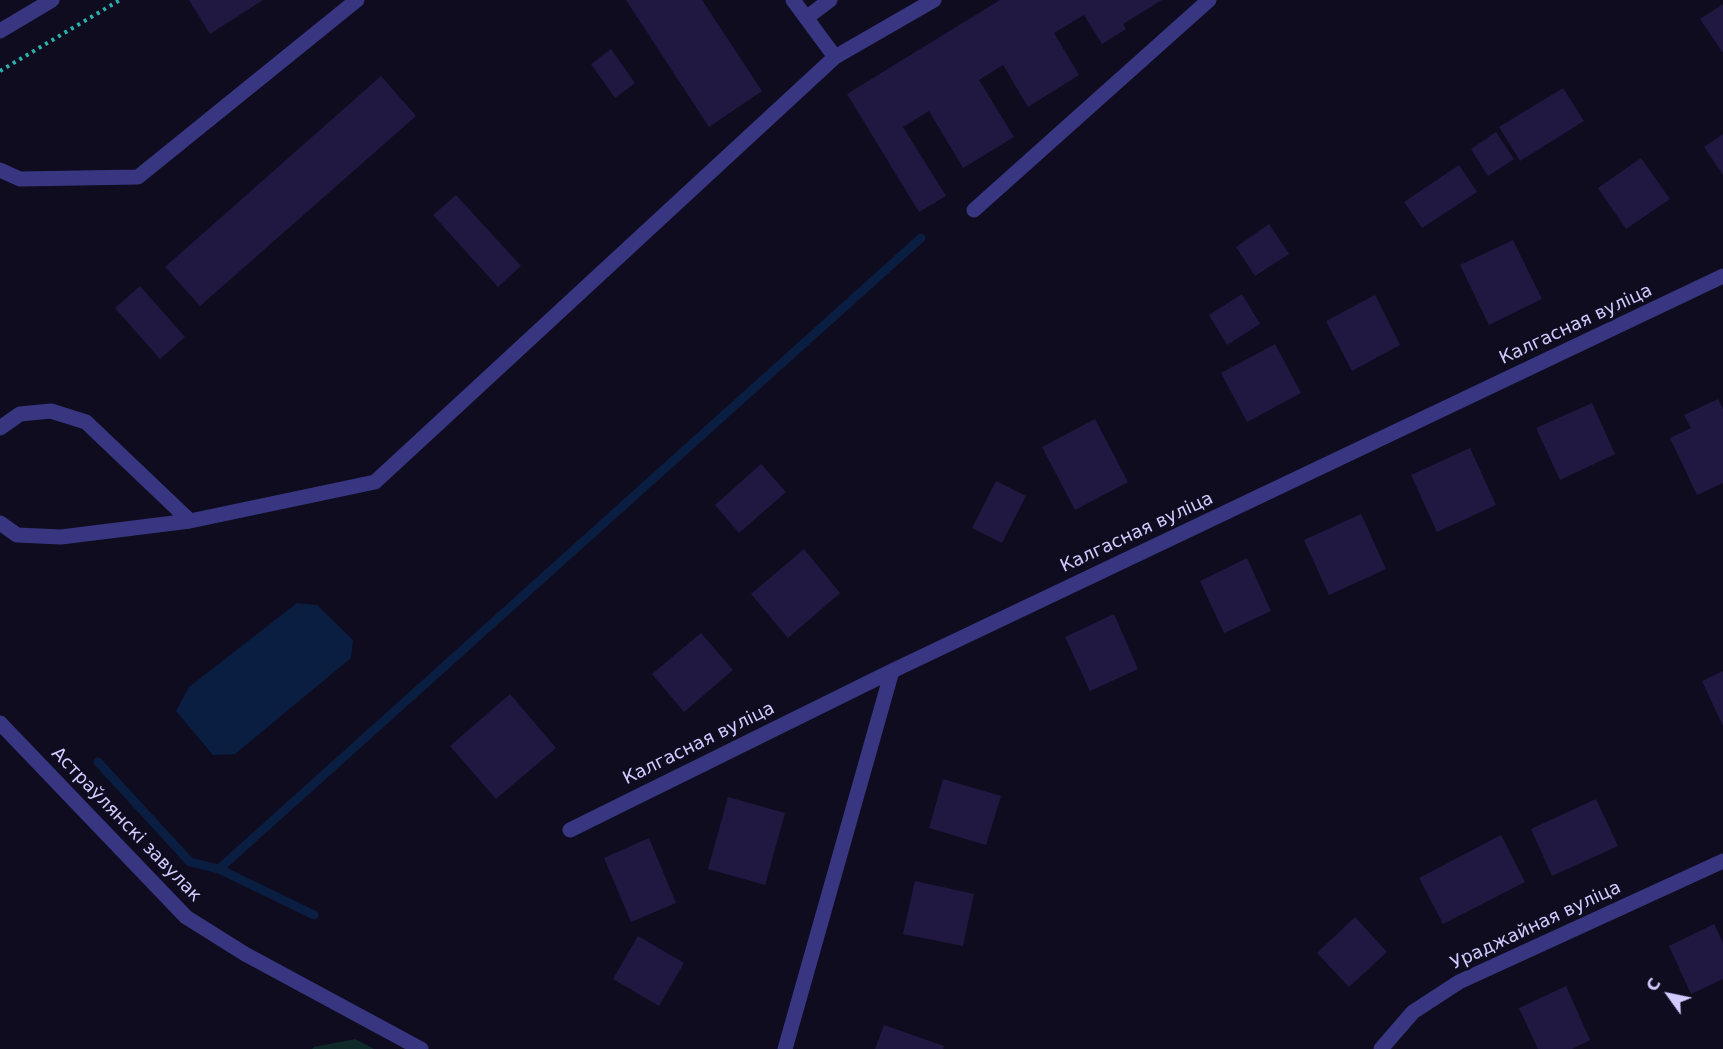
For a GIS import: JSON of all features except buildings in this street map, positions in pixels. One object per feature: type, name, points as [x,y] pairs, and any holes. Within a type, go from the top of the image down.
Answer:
[{"type":"street","points":[[0,31],[52,0]]},
{"type":"street","points":[[0,170],[20,178],[138,177],[357,0]]},
{"type":"street","points":[[793,0],[835,57]]},
{"type":"street","points":[[806,18],[830,0]]},
{"type":"street","points":[[0,523],[17,535],[61,537],[190,521],[375,482],[835,57],[934,0]]},
{"type":"street","points":[[974,210],[1209,0]]},
{"type":"street","name":"Калгасная вуліца","points":[[570,830],[892,671],[1723,276]]},
{"type":"street","points":[[0,428],[20,414],[51,411],[86,422],[190,521]]},
{"type":"street","points":[[785,1049],[892,671]]},
{"type":"street","name":"Астраўлянскі завулак","points":[[0,723],[186,917],[246,954],[421,1049]]},
{"type":"street","name":"Ураджайная вуліца","points":[[1382,1049],[1413,1012],[1459,982],[1723,861]]},
{"type":"path","points":[[0,71],[120,0]]},
{"type":"green space","points":[[355,1039],[374,1049],[312,1049],[314,1047]]},
{"type":"water","points":[[297,603],[317,605],[353,640],[351,658],[235,754],[213,755],[176,711],[189,687]]},
{"type":"waterway","points":[[98,762],[190,862],[219,869],[921,238]]},
{"type":"waterway","points":[[219,869],[314,915]]}]
